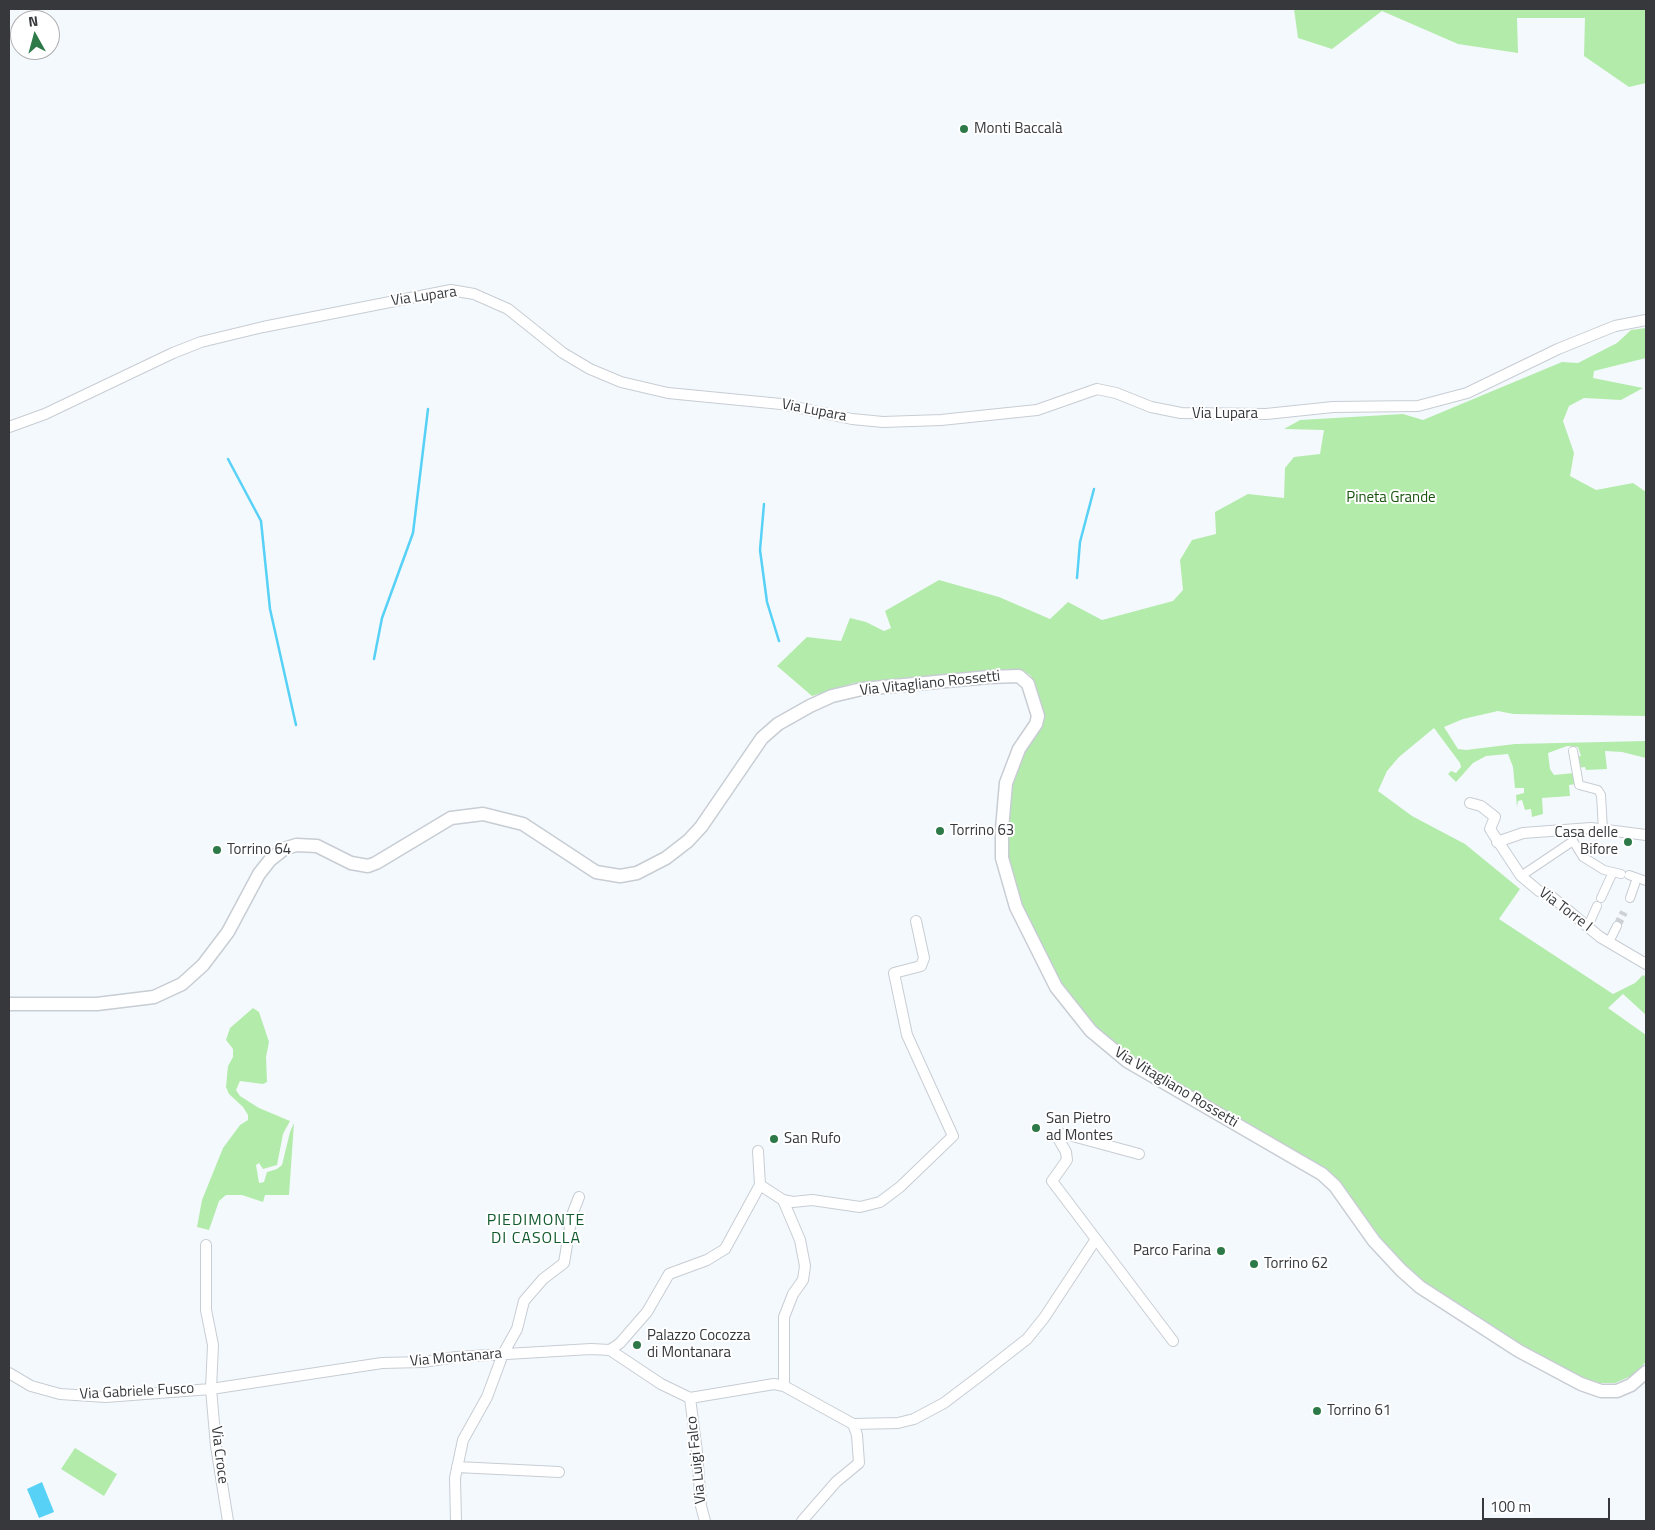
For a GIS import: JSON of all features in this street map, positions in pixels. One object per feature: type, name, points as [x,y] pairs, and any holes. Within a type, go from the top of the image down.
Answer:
[{"type":"street","name":"Via Lupara","points":[[9,426],[45,414],[173,353],[201,342],[263,327],[451,290],[474,294],[508,309],[564,354],[590,369],[621,382],[684,395],[781,404],[883,422],[940,420],[1037,410],[1097,389],[1116,393],[1151,407],[1181,413],[1266,414],[1342,407],[1418,406],[1468,394],[1558,349],[1615,326],[1646,320]]},
{"type":"street","name":"Via Vitagliano Rossetti","points":[[9,1004],[97,1004],[154,997],[182,984],[203,966],[228,932],[259,874],[270,860],[284,849],[296,845],[317,846],[351,863],[368,866],[451,818],[483,814],[523,824],[600,874],[620,876],[637,873],[666,858],[688,840],[701,827],[762,738],[778,724],[810,706],[832,696],[862,689],[1019,676],[1028,684],[1038,716],[1036,724],[1019,748],[1006,783],[1002,829],[1002,858],[1016,907],[1056,987],[1091,1031],[1127,1061],[1322,1174],[1335,1186],[1374,1240],[1401,1270],[1420,1287],[1519,1351],[1581,1384],[1601,1391],[1616,1391],[1631,1385],[1646,1372]]},
{"type":"street","points":[[1573,751],[1579,785],[1598,790],[1600,795],[1603,830]]},
{"type":"street","points":[[1470,803],[1481,806],[1496,817],[1490,828],[1497,842],[1520,834],[1572,835],[1603,830],[1646,835]]},
{"type":"street","points":[[1572,835],[1583,857],[1596,866],[1646,881]]},
{"type":"street","points":[[1521,876],[1572,835]]},
{"type":"street","name":"Via Torre I","points":[[1497,842],[1521,876],[1608,942],[1646,964]]},
{"type":"street","points":[[1588,926],[1599,902],[1621,874]]},
{"type":"street","points":[[1630,898],[1637,878]]},
{"type":"street","points":[[760,1185],[783,1200],[793,1202],[812,1200],[860,1207],[880,1202],[900,1187],[953,1136],[907,1035],[894,972],[921,966],[924,958],[916,921]]},
{"type":"street","points":[[1608,942],[1617,926]]},
{"type":"street","points":[[1139,1154],[1119,1150],[1069,1134],[1061,1135],[1058,1138],[1068,1156],[1053,1177],[1053,1185],[1173,1341]]},
{"type":"street","points":[[758,1151],[760,1185],[725,1249],[707,1260],[669,1274],[647,1312],[620,1343],[610,1350],[661,1384],[690,1398],[774,1384],[784,1386],[853,1424],[898,1422],[914,1418],[944,1403],[1027,1338],[1044,1318],[1096,1240]]},
{"type":"street","points":[[456,1521],[457,1467],[463,1440],[487,1397],[503,1354],[517,1329],[524,1301],[543,1279],[564,1263],[572,1216],[579,1197]]},
{"type":"street","points":[[783,1200],[800,1240],[805,1266],[804,1280],[793,1294],[784,1317],[784,1386]]},
{"type":"street","name":"Via Croce","points":[[206,1245],[206,1310],[213,1345],[211,1389],[216,1446],[228,1521]]},
{"type":"street","name":"Via Montanara","points":[[211,1389],[382,1363],[423,1362],[456,1357],[503,1354],[591,1349],[610,1350]]},
{"type":"street","name":"Via Gabriele Fusco","points":[[9,1373],[31,1386],[60,1394],[94,1397],[211,1389]]},
{"type":"street","name":"Via Luigi Falco","points":[[690,1398],[701,1506],[706,1521]]},
{"type":"street","points":[[802,1521],[836,1482],[859,1463],[857,1435],[853,1424]]},
{"type":"street","points":[[457,1467],[559,1472]]},
{"type":"green space","points":[[1294,9],[1646,9],[1646,83],[1629,87],[1584,56],[1585,18],[1517,18],[1518,53],[1458,44],[1382,11],[1332,49],[1298,38]]},
{"type":"green space","name":"Pineta Grande","points":[[1646,328],[1646,358],[1594,371],[1593,378],[1643,388],[1621,400],[1584,398],[1569,406],[1563,421],[1574,453],[1570,476],[1596,490],[1633,483],[1646,492],[1646,716],[1513,714],[1498,711],[1463,719],[1444,727],[1458,749],[1466,750],[1515,744],[1646,741],[1646,758],[1622,752],[1605,751],[1607,769],[1586,770],[1585,767],[1578,768],[1576,757],[1581,756],[1578,747],[1567,746],[1548,753],[1550,769],[1554,775],[1574,773],[1576,784],[1569,785],[1570,796],[1542,798],[1543,814],[1532,817],[1531,809],[1525,810],[1522,800],[1518,801],[1517,807],[1516,795],[1524,793],[1524,788],[1515,788],[1513,767],[1508,754],[1486,756],[1473,763],[1456,782],[1448,774],[1451,771],[1456,773],[1461,767],[1460,763],[1434,728],[1399,757],[1387,771],[1378,791],[1412,816],[1465,844],[1520,889],[1499,919],[1613,994],[1635,983],[1643,975],[1646,977],[1646,1015],[1623,994],[1608,1008],[1646,1035],[1646,1362],[1631,1376],[1615,1383],[1600,1383],[1576,1375],[1540,1356],[1435,1291],[1389,1252],[1339,1183],[1143,1066],[1097,1031],[1064,990],[1019,903],[1007,860],[1009,790],[1018,764],[1039,729],[1044,713],[1031,676],[1024,671],[854,683],[812,696],[777,666],[807,637],[841,641],[850,618],[866,622],[884,631],[891,628],[885,611],[939,580],[999,597],[1050,619],[1068,602],[1102,620],[1173,601],[1183,590],[1180,560],[1192,540],[1216,534],[1215,512],[1248,494],[1284,498],[1285,468],[1294,457],[1320,454],[1324,430],[1284,429],[1300,420],[1403,414],[1423,420],[1562,362],[1578,363],[1617,343],[1631,330]]},
{"type":"green space","points":[[253,1008],[259,1012],[269,1042],[266,1057],[267,1082],[263,1084],[240,1081],[236,1090],[240,1096],[259,1108],[290,1121],[283,1134],[277,1165],[263,1169],[259,1163],[256,1165],[259,1183],[264,1182],[267,1172],[277,1169],[282,1165],[294,1123],[289,1195],[265,1195],[263,1202],[242,1195],[226,1195],[219,1201],[209,1230],[197,1227],[202,1200],[223,1148],[240,1125],[248,1120],[248,1115],[243,1107],[229,1094],[226,1087],[228,1066],[233,1057],[233,1049],[226,1040],[230,1028]]},
{"type":"green space","points":[[75,1448],[117,1474],[104,1496],[61,1469]]},
{"type":"water","points":[[42,1482],[54,1512],[39,1518],[27,1489]]},
{"type":"waterway","points":[[374,659],[382,618],[413,533],[428,409]]},
{"type":"waterway","points":[[228,459],[261,521],[270,609],[296,725]]},
{"type":"waterway","points":[[1077,578],[1080,542],[1094,489]]},
{"type":"waterway","points":[[764,504],[760,550],[767,602],[779,641]]},
{"type":"tunnel","points":[[1617,926],[1624,912]]},
{"type":"place","name":"Monti Baccalà","points":[[964,129]]},
{"type":"place","name":"Torrino 63","points":[[940,831]]},
{"type":"place","name":"Casa delle Bifore","points":[[1628,842]]},
{"type":"place","name":"Torrino 64","points":[[217,850]]},
{"type":"place","name":"San Pietro ad Montes","points":[[1036,1128]]},
{"type":"place","name":"San Rufo","points":[[774,1139]]},
{"type":"place","name":"Parco Farina","points":[[1221,1251]]},
{"type":"place","name":"Torrino 62","points":[[1254,1264]]},
{"type":"place","name":"Palazzo Cocozza di Montanara","points":[[637,1345]]},
{"type":"place","name":"Torrino 61","points":[[1317,1411]]},
{"type":"district","name":"PIEDIMONTE DI CASOLLA","points":[[536,1230]]}]
